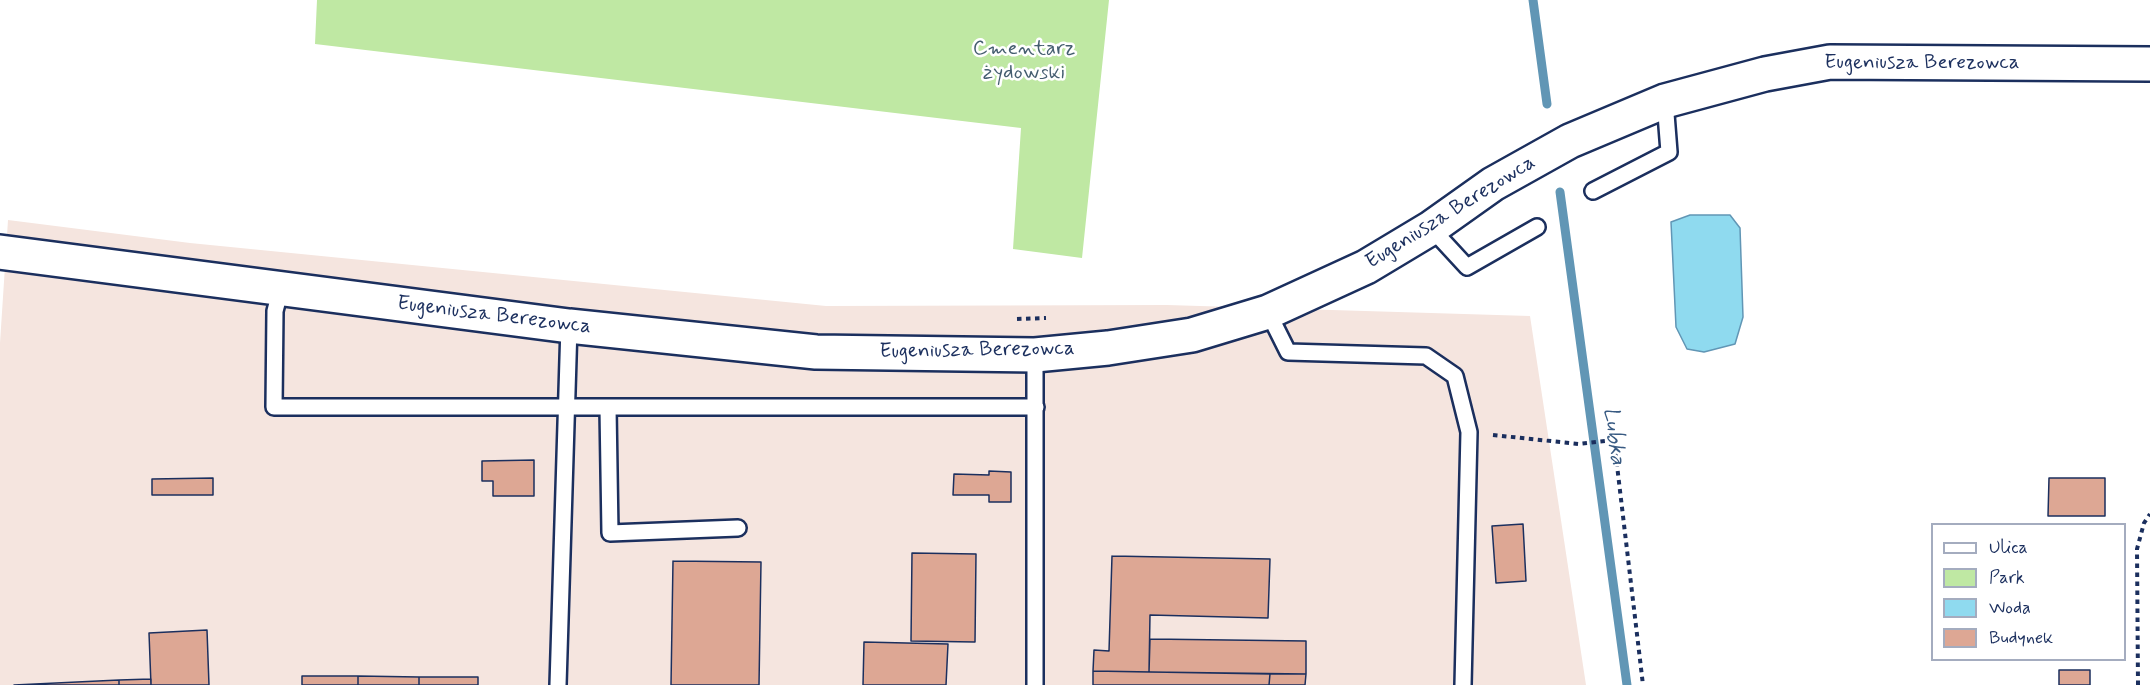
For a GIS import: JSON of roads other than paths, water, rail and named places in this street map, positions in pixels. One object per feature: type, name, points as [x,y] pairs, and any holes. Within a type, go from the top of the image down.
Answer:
[{"type":"street","name":"Eugeniusza Berezowca","points":[[0,252],[569,326],[816,352],[1035,355],[1108,348],[1192,335],[1268,312],[1366,267],[1431,228],[1493,184],[1570,141],[1665,101],[1765,74],[1830,62],[2150,64]]},
{"type":"lane","points":[[1593,191],[1669,152],[1665,101]]},
{"type":"lane","points":[[1431,228],[1467,267],[1537,227]]},
{"type":"lane","points":[[281,288],[275,311],[274,407],[1036,407]]},
{"type":"lane","points":[[1268,312],[1288,352],[1426,356],[1455,376],[1469,432],[1463,685]]},
{"type":"lane","points":[[558,685],[569,326]]},
{"type":"lane","points":[[1035,355],[1035,685]]},
{"type":"lane","points":[[608,408],[610,533],[738,528]]},
{"type":"water","points":[[1690,215],[1730,215],[1740,228],[1743,317],[1735,344],[1704,352],[1687,349],[1676,327],[1671,222]]},
{"type":"waterway","name":"Lubka","points":[[1533,0],[1547,104]]},
{"type":"waterway","name":"Lubka","points":[[1560,192],[1627,685]]},
{"type":"park label","name":"Cmentarz żydowski","points":[[1024,62]]}]
